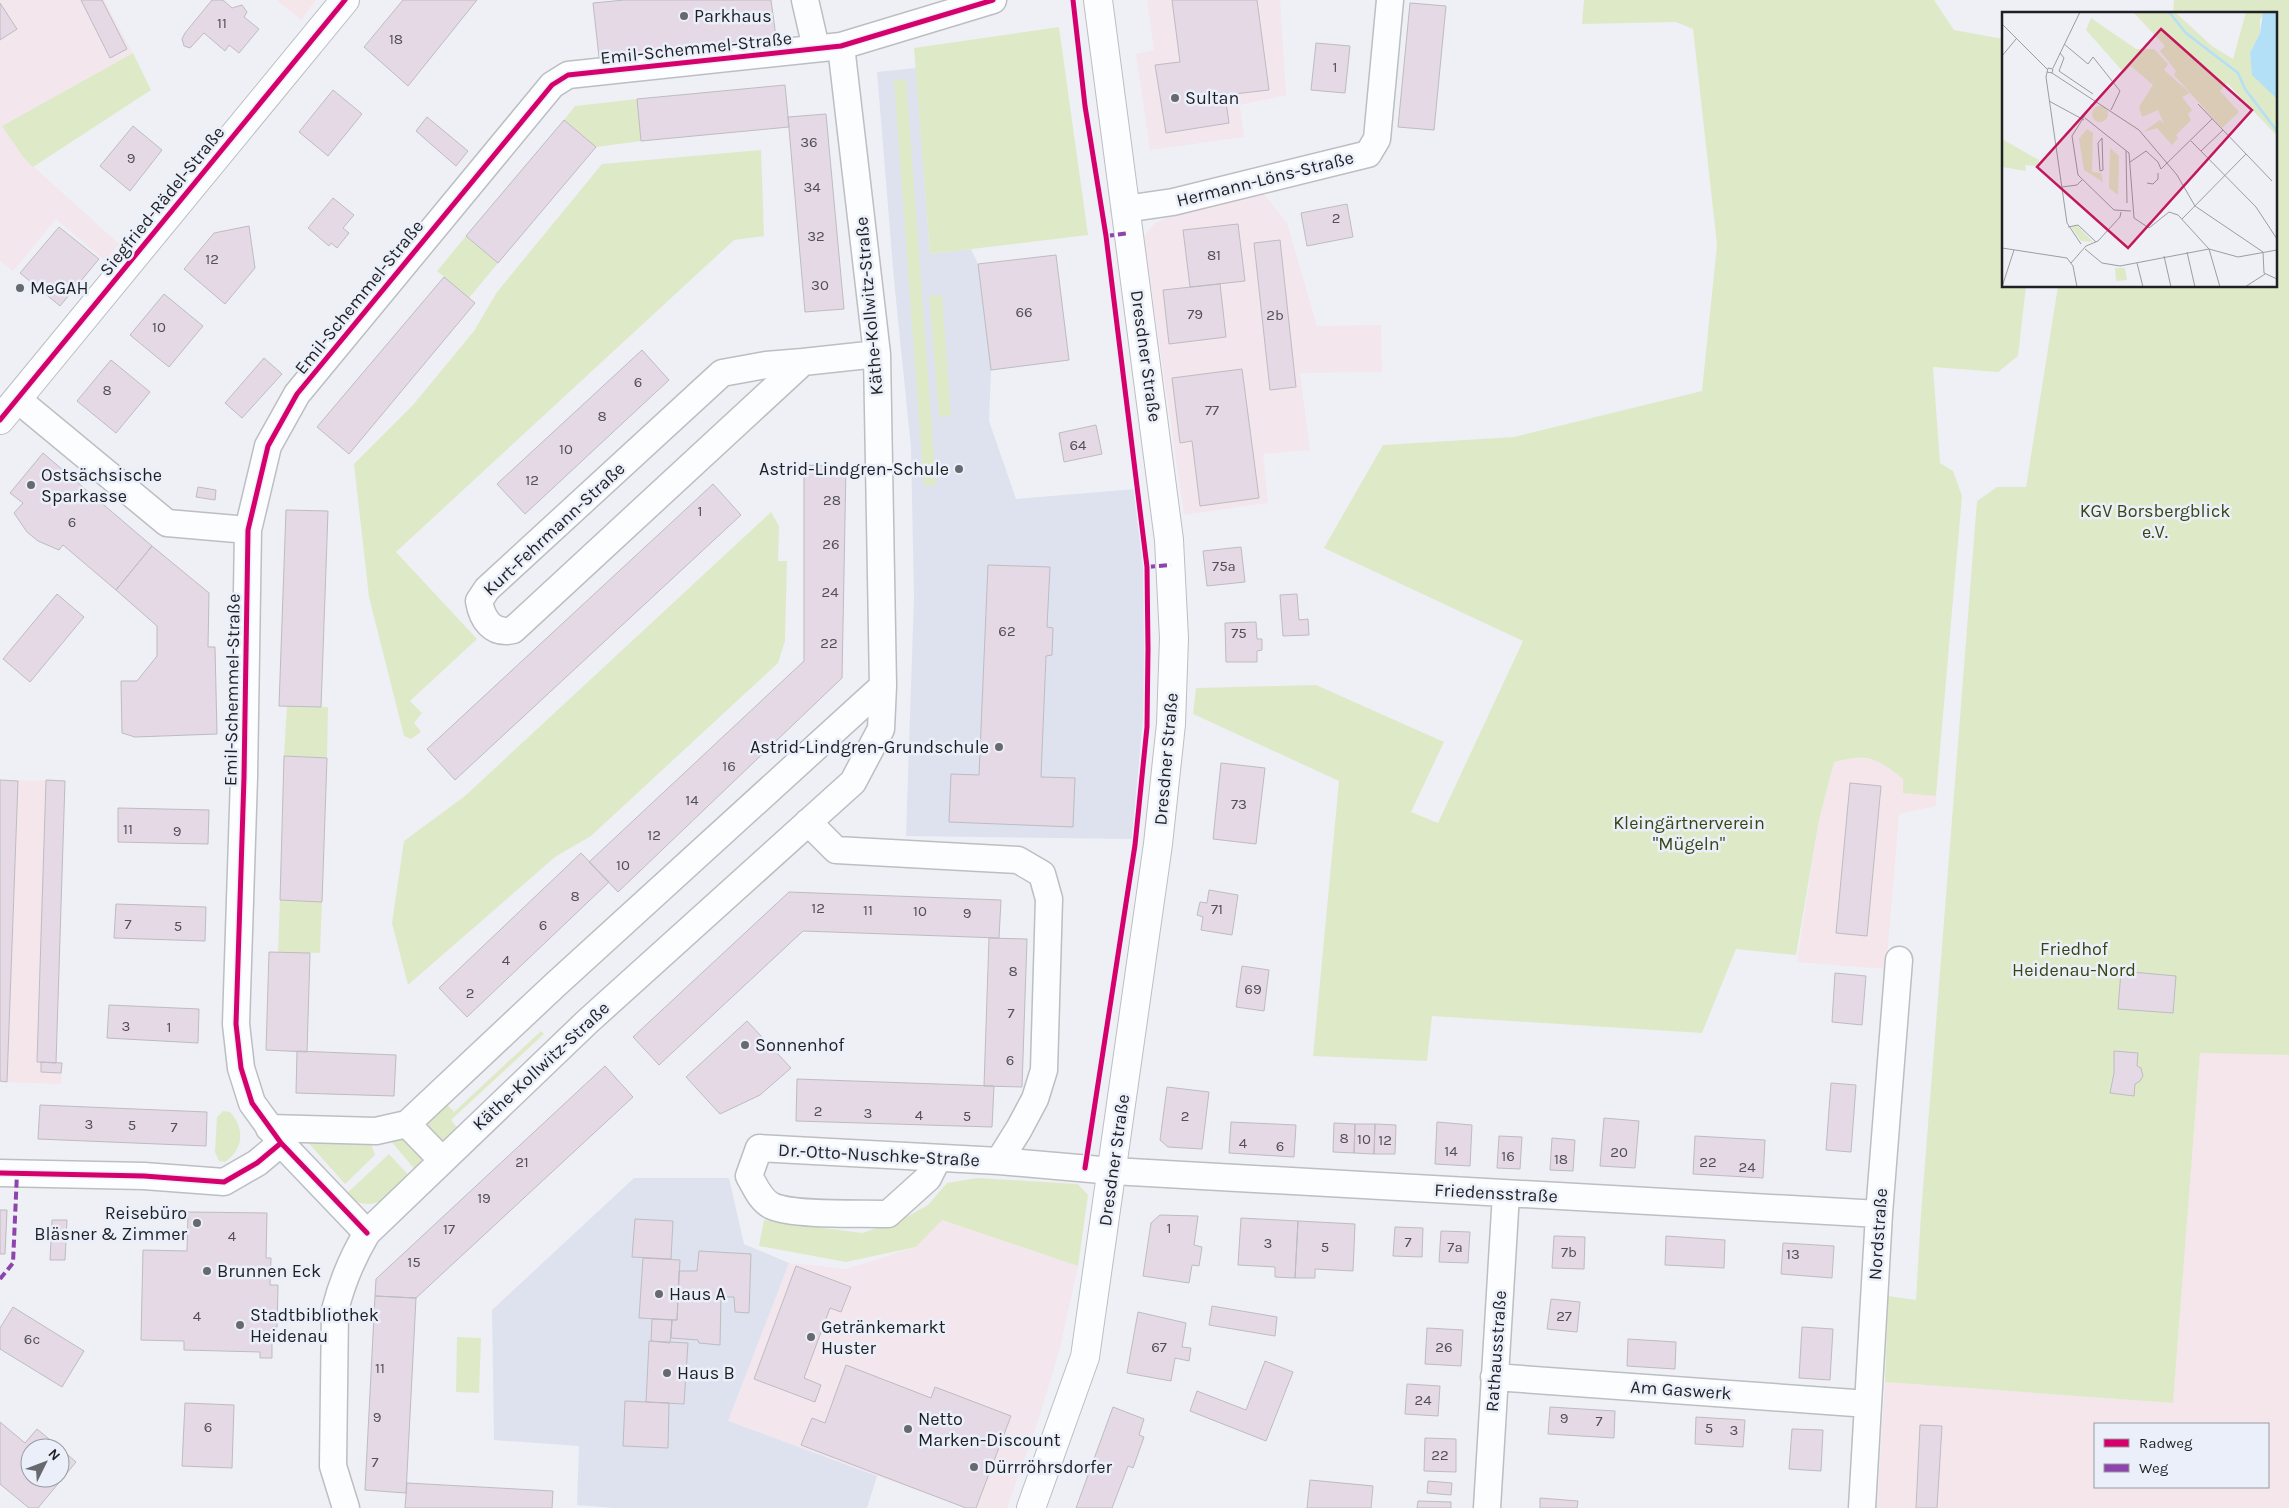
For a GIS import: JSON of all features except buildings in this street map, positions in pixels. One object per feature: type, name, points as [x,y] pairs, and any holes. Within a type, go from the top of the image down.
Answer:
[{"type":"street","name":"Siegfried-Rädel-Straße","points":[[0,420],[345,0]]},
{"type":"street","name":"Käthe-Kollwitz-Straße","points":[[346,1508],[333,1466],[335,1310],[344,1279],[354,1255],[367,1233],[587,1022],[853,782],[881,729],[883,686],[878,354],[828,47],[805,0]]},
{"type":"street","name":"Emil-Schemmel-Straße","points":[[367,1233],[275,1136],[252,1103],[240,1068],[236,1024],[244,777],[248,530],[268,446],[297,394],[552,85],[568,75],[828,47],[994,0]]},
{"type":"street","name":"Dresdner Straße","points":[[1031,1508],[1085,1357],[1113,1171],[1158,844],[1170,724],[1174,638],[1169,540],[1146,349],[1125,209],[1098,0]]},
{"type":"street","name":"Hermann-Löns-Straße","points":[[1125,209],[1173,202],[1368,154],[1377,139],[1390,0]]},
{"type":"street","name":"Kurt-Fehrmann-Straße","points":[[803,362],[513,630],[502,632],[493,628],[481,614],[479,600],[487,589],[722,372],[766,365],[878,354]]},
{"type":"street","points":[[17,398],[167,523],[248,530]]},
{"type":"street","points":[[0,1173],[144,1176],[224,1182],[257,1164],[275,1136],[376,1131],[407,1124],[555,985],[883,686]]},
{"type":"street","name":"Dr.-Otto-Nuschke-Straße","points":[[808,822],[836,850],[1018,860],[1042,874],[1050,899],[1044,1070],[1035,1099],[1020,1129],[998,1161]]},
{"type":"street","name":"Nordstraße","points":[[1862,1508],[1879,1214],[1899,960]]},
{"type":"street","points":[[407,1124],[442,1160]]},
{"type":"street","name":"Dr.-Otto-Nuschke-Straße","points":[[938,1158],[928,1178],[888,1214],[794,1211],[772,1206],[759,1195],[749,1176],[759,1148],[998,1161],[1113,1171]]},
{"type":"street","name":"Friedensstraße","points":[[1113,1171],[1879,1214]]},
{"type":"street","name":"Rathausstraße","points":[[1487,1508],[1506,1194]]},
{"type":"street","name":"Am Gaswerk","points":[[1494,1377],[1868,1404]]},
{"type":"shaded area","points":[[0,0],[104,0],[133,53],[2,126],[23,157],[119,244],[105,261],[56,219],[13,271],[0,261]]},
{"type":"shaded area","points":[[277,0],[316,0],[301,20]]},
{"type":"shaded area","points":[[1147,0],[1280,0],[1286,95],[1240,105],[1244,137],[1150,150],[1136,54],[1154,50]]},
{"type":"shaded area","name":"Astrid-Lindgren-Schule","points":[[916,68],[930,254],[971,249],[978,264],[991,370],[989,421],[1016,499],[1135,489],[1143,561],[1146,685],[1132,839],[906,836],[914,597],[911,448],[894,280],[877,72]]},
{"type":"shaded area","points":[[1263,193],[1287,223],[1317,326],[1381,325],[1382,372],[1300,373],[1310,450],[1263,454],[1268,503],[1184,515],[1144,236],[1155,223],[1185,210]]},
{"type":"shaded area","points":[[1853,757],[1880,761],[1903,779],[1903,792],[1936,796],[1936,806],[1899,814],[1886,969],[1797,962],[1819,820],[1834,761]]},
{"type":"shaded area","points":[[0,780],[65,781],[56,1062],[62,1063],[61,1084],[0,1082]]},
{"type":"shaded area","points":[[2200,1052],[2289,1055],[2289,1508],[1877,1508],[1885,1382],[2173,1403]]},
{"type":"shaded area","points":[[634,1178],[729,1178],[744,1244],[789,1263],[728,1421],[877,1476],[867,1508],[614,1508],[577,1505],[579,1446],[494,1440],[492,1310]]},
{"type":"shaded area","points":[[941,1220],[1078,1266],[1060,1348],[1039,1418],[1007,1508],[966,1508],[728,1421],[789,1263],[846,1269],[916,1247]]},
{"type":"green space","name":"Kleingärtnerverein \"Mügeln\"","points":[[1584,0],[1934,0],[1954,30],[2002,39],[2002,288],[2026,288],[2018,356],[1998,372],[1933,367],[1940,463],[1953,471],[1962,496],[1936,796],[1903,793],[1903,779],[1886,766],[1872,759],[1855,758],[1834,762],[1819,820],[1796,955],[1736,949],[1702,1033],[1432,1016],[1427,1061],[1313,1056],[1339,781],[1193,714],[1196,688],[1316,685],[1444,742],[1411,812],[1438,823],[1523,641],[1324,548],[1383,445],[1514,437],[1702,391],[1717,245],[1693,29],[1676,22],[1582,24]]},
{"type":"green space","points":[[2174,0],[2289,0],[2289,1055],[2200,1053],[2173,1403],[1885,1382],[1888,1296],[1916,1300],[1921,1214],[1977,501],[1997,487],[2026,487],[2058,288],[2276,288],[2276,12],[2173,12]]},
{"type":"green space","points":[[1059,27],[1088,235],[930,254],[914,48]]},
{"type":"green space","points":[[133,53],[151,90],[33,167],[23,157],[2,126]]},
{"type":"green space","points":[[906,79],[936,485],[924,486],[894,80]]},
{"type":"green space","points":[[637,99],[641,141],[596,147],[564,120],[575,106]]},
{"type":"green space","points":[[761,150],[764,236],[734,240],[396,552],[477,639],[410,701],[422,713],[414,723],[421,732],[411,739],[404,736],[369,597],[354,464],[413,405],[474,331],[497,292],[602,164]]},
{"type":"green space","points":[[466,236],[498,263],[469,298],[437,271]]},
{"type":"green space","points":[[942,295],[951,416],[939,417],[929,296]]},
{"type":"green space","points":[[771,512],[779,526],[778,561],[787,561],[785,641],[778,663],[591,836],[555,857],[408,985],[392,923],[404,841],[465,796]]},
{"type":"green space","points":[[287,706],[328,707],[327,758],[284,756]]},
{"type":"green space","points":[[280,900],[322,902],[320,953],[278,952]]},
{"type":"green space","points":[[541,1031],[544,1034],[451,1120],[460,1131],[445,1142],[438,1141],[427,1128],[430,1117],[444,1101],[454,1112]]},
{"type":"green space","points":[[223,1111],[230,1112],[235,1118],[240,1131],[239,1145],[225,1162],[219,1161],[215,1152],[217,1117]]},
{"type":"green space","points":[[402,1138],[407,1140],[422,1156],[420,1167],[416,1171],[391,1141]]},
{"type":"green space","points":[[305,1139],[370,1141],[375,1155],[345,1184]]},
{"type":"green space","points":[[389,1154],[410,1177],[395,1191],[388,1197],[373,1204],[364,1204],[345,1195]]},
{"type":"green space","points":[[977,1178],[1078,1184],[1088,1195],[1078,1266],[942,1220],[916,1247],[846,1262],[759,1246],[764,1220],[862,1233],[901,1220],[928,1205],[947,1183]]},
{"type":"green space","points":[[457,1337],[481,1338],[479,1393],[456,1392]]},
{"type":"marked path","points":[[1106,236],[1129,233]]},
{"type":"marked path","points":[[1147,567],[1171,565]]},
{"type":"marked path","points":[[0,1279],[13,1263],[17,1173]]},
{"type":"cycle path","points":[[0,420],[345,0]]},
{"type":"cycle path","points":[[367,1233],[281,1143],[252,1103],[241,1068],[236,1024],[244,777],[248,530],[268,446],[297,394],[552,85],[568,75],[841,46],[993,0]]},
{"type":"cycle path","points":[[1073,0],[1085,106],[1106,236],[1147,567],[1148,649],[1147,727],[1135,845],[1085,1168]]},
{"type":"cycle path","points":[[0,1173],[144,1176],[224,1182],[257,1163],[281,1143]]},
{"type":"place","name":"Parkhaus","points":[[684,16]]},
{"type":"place","name":"Sultan","points":[[1175,98]]},
{"type":"place","name":"MeGAH","points":[[20,288]]},
{"type":"place","name":"Astrid-Lindgren-Schule","points":[[959,469]]},
{"type":"place","name":"Ostsächsische Sparkasse","points":[[31,485]]},
{"type":"place","name":"Astrid-Lindgren-Grundschule","points":[[999,747]]},
{"type":"place","name":"Sonnenhof","points":[[745,1045]]},
{"type":"place","name":"Reisebüro Bläsner & Zimmer","points":[[197,1223]]},
{"type":"place","name":"Brunnen Eck","points":[[207,1271]]},
{"type":"place","name":"Haus A","points":[[659,1294]]},
{"type":"place","name":"Stadtbibliothek Heidenau","points":[[240,1325]]},
{"type":"place","name":"Getränkemarkt Huster","points":[[811,1337]]},
{"type":"place","name":"Haus B","points":[[667,1373]]},
{"type":"place","name":"Netto Marken-Discount","points":[[908,1429]]},
{"type":"place","name":"Dürrröhrsdorfer","points":[[974,1467]]},
{"type":"park label","name":"KGV Borsbergblick e.V.","points":[[2155,521]]},
{"type":"park label","name":"Friedhof Heidenau-Nord","points":[[2074,960]]}]
